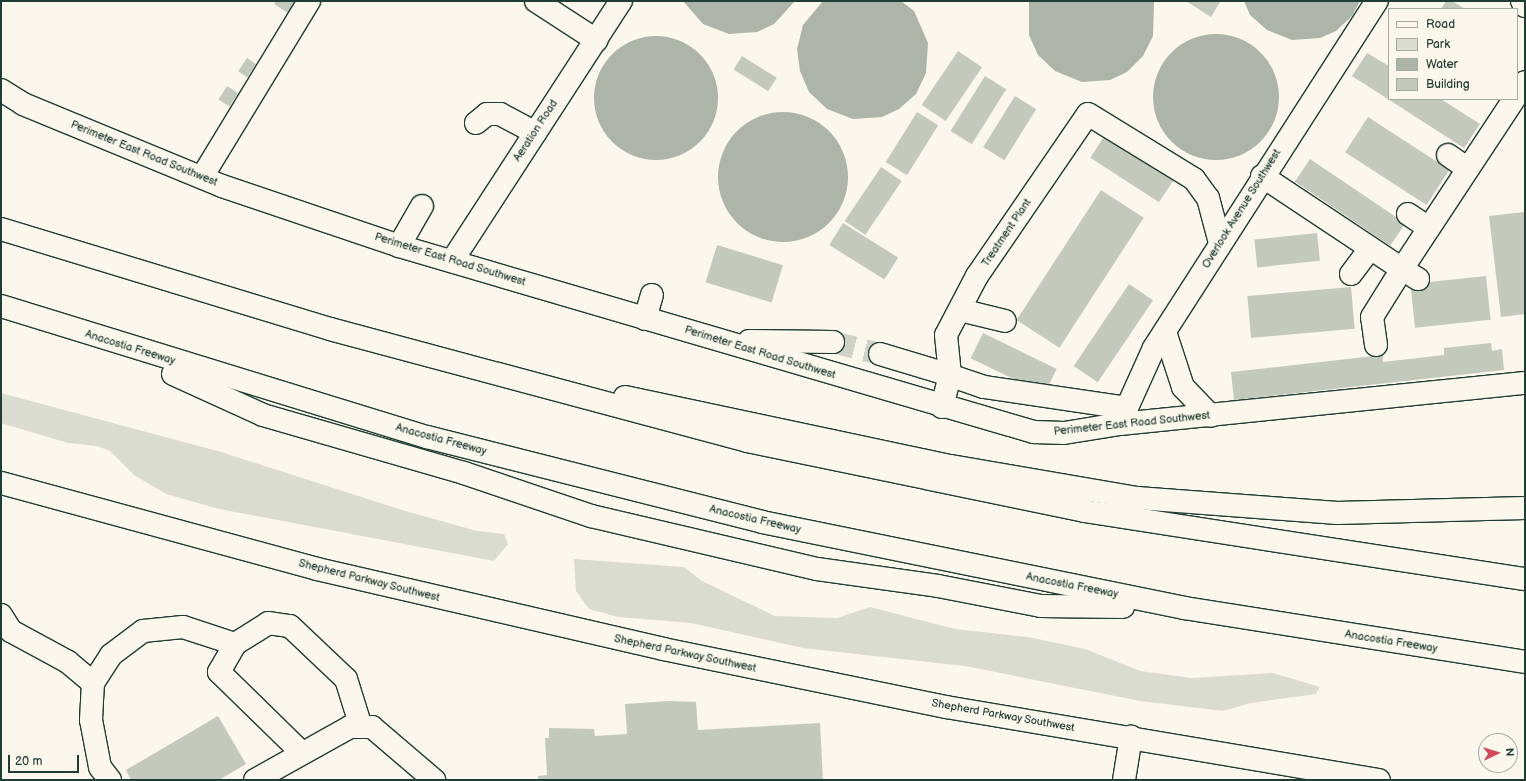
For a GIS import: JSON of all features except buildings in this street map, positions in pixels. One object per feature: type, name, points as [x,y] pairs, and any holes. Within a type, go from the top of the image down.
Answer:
[{"type":"main road","points":[[202,177],[309,1]]},
{"type":"main road","points":[[536,1],[596,40]]},
{"type":"main road","name":"Aeration Road","points":[[452,261],[543,132],[596,40],[621,1]]},
{"type":"main road","name":"Overlook Avenue Southwest","points":[[1123,416],[1142,370],[1165,332],[1262,176],[1378,1]]},
{"type":"main road","points":[[1522,1],[1525,6]]},
{"type":"main road","points":[[1518,92],[1525,82]]},
{"type":"main road","name":"Perimeter East Road Southwest","points":[[1,90],[23,104],[202,177],[399,246],[645,319],[727,341],[942,407],[1034,432],[1064,433],[1123,416],[1211,416],[1525,383]]},
{"type":"main road","points":[[1376,345],[1372,317],[1410,274],[1429,228],[1513,100]]},
{"type":"main road","name":"Perimeter East Road Southwest","points":[[1,101],[23,104]]},
{"type":"main road","points":[[476,123],[487,114],[500,114],[543,132]]},
{"type":"main road","name":"Treatment Plant","points":[[942,407],[950,375],[946,336],[977,276],[1088,114],[1194,179],[1208,198],[1220,243]]},
{"type":"main road","points":[[1448,155],[1468,169]]},
{"type":"main road","points":[[1262,176],[1370,249],[1410,274]]},
{"type":"main road","points":[[399,246],[422,206]]},
{"type":"main road","points":[[1408,214],[1429,228]]},
{"type":"main road","points":[[1,229],[246,306],[670,423],[999,495],[1246,538],[1525,579]]},
{"type":"main road","points":[[1351,274],[1370,249]]},
{"type":"main road","points":[[645,319],[652,295]]},
{"type":"main road","name":"Anacostia Freeway","points":[[1,306],[94,337],[427,437],[686,504],[927,558],[1185,608],[1525,662]]},
{"type":"main road","points":[[960,310],[1005,321]]},
{"type":"main road","points":[[1165,332],[1183,387],[1211,416]]},
{"type":"main road","points":[[94,337],[263,415],[464,473],[591,516],[792,565],[938,586],[1041,606],[1185,608]]},
{"type":"main road","points":[[727,341],[833,342]]},
{"type":"main road","points":[[880,354],[984,387],[1123,416]]},
{"type":"main road","points":[[496,374],[672,406],[1008,477],[1137,498],[1337,513],[1525,508]]},
{"type":"main road","name":"Shepherd Parkway Southwest","points":[[1,482],[317,568],[663,650],[946,707],[1132,737],[1379,780]]},
{"type":"main road","points":[[1,615],[11,631],[68,662],[93,683]]},
{"type":"main road","points":[[302,753],[219,672],[235,644],[268,623],[290,626],[346,679],[361,727]]},
{"type":"main road","points":[[110,780],[100,767],[91,720],[93,683],[111,655],[143,631],[183,627],[235,644]]},
{"type":"main road","points":[[255,780],[350,727],[372,727],[434,780]]},
{"type":"main road","points":[[1124,780],[1132,737]]},
{"type":"green space","points":[[1,393],[221,452],[402,510],[477,531],[504,534],[508,544],[494,561],[219,509],[166,494],[134,475],[110,451],[97,446],[68,443],[1,423]]},
{"type":"green space","points":[[574,559],[684,567],[702,581],[775,616],[837,618],[870,607],[955,629],[1028,637],[1085,649],[1140,671],[1192,678],[1273,673],[1320,687],[1316,694],[1251,703],[1223,711],[1140,701],[965,666],[803,648],[691,623],[618,617],[589,609],[576,591]]},
{"type":"water","points":[[683,1],[795,1],[774,24],[757,32],[729,34],[703,24]]},
{"type":"water","points":[[823,1],[901,1],[914,11],[928,43],[926,73],[916,94],[899,109],[882,117],[853,119],[827,109],[809,92],[800,71],[797,49],[803,25]]},
{"type":"water","points":[[1029,1],[1154,1],[1153,36],[1143,56],[1127,72],[1110,80],[1082,82],[1055,71],[1038,55],[1029,35]]},
{"type":"water","points":[[1244,1],[1360,1],[1352,16],[1336,31],[1320,38],[1292,40],[1267,30],[1250,15]]},
{"type":"water","points":[[1216,34],[1228,35],[1240,39],[1256,48],[1265,57],[1274,73],[1278,85],[1278,109],[1274,121],[1265,137],[1256,146],[1240,155],[1228,159],[1216,160],[1204,159],[1192,155],[1176,146],[1167,137],[1158,121],[1154,109],[1153,97],[1154,85],[1158,73],[1167,57],[1176,48],[1192,39],[1204,35]]},
{"type":"water","points":[[662,36],[680,40],[691,46],[704,58],[714,74],[718,98],[714,122],[708,133],[696,146],[674,158],[650,160],[632,156],[621,150],[608,138],[596,116],[594,92],[598,74],[604,63],[616,50],[638,38]]},
{"type":"water","points":[[789,112],[802,114],[814,119],[825,126],[834,135],[846,158],[848,177],[844,202],[834,219],[825,228],[802,240],[777,242],[764,240],[752,235],[741,228],[732,219],[720,196],[718,171],[720,158],[725,146],[732,135],[741,126],[764,114]]},
{"type":"tunnel","points":[[833,342],[880,354]]}]
